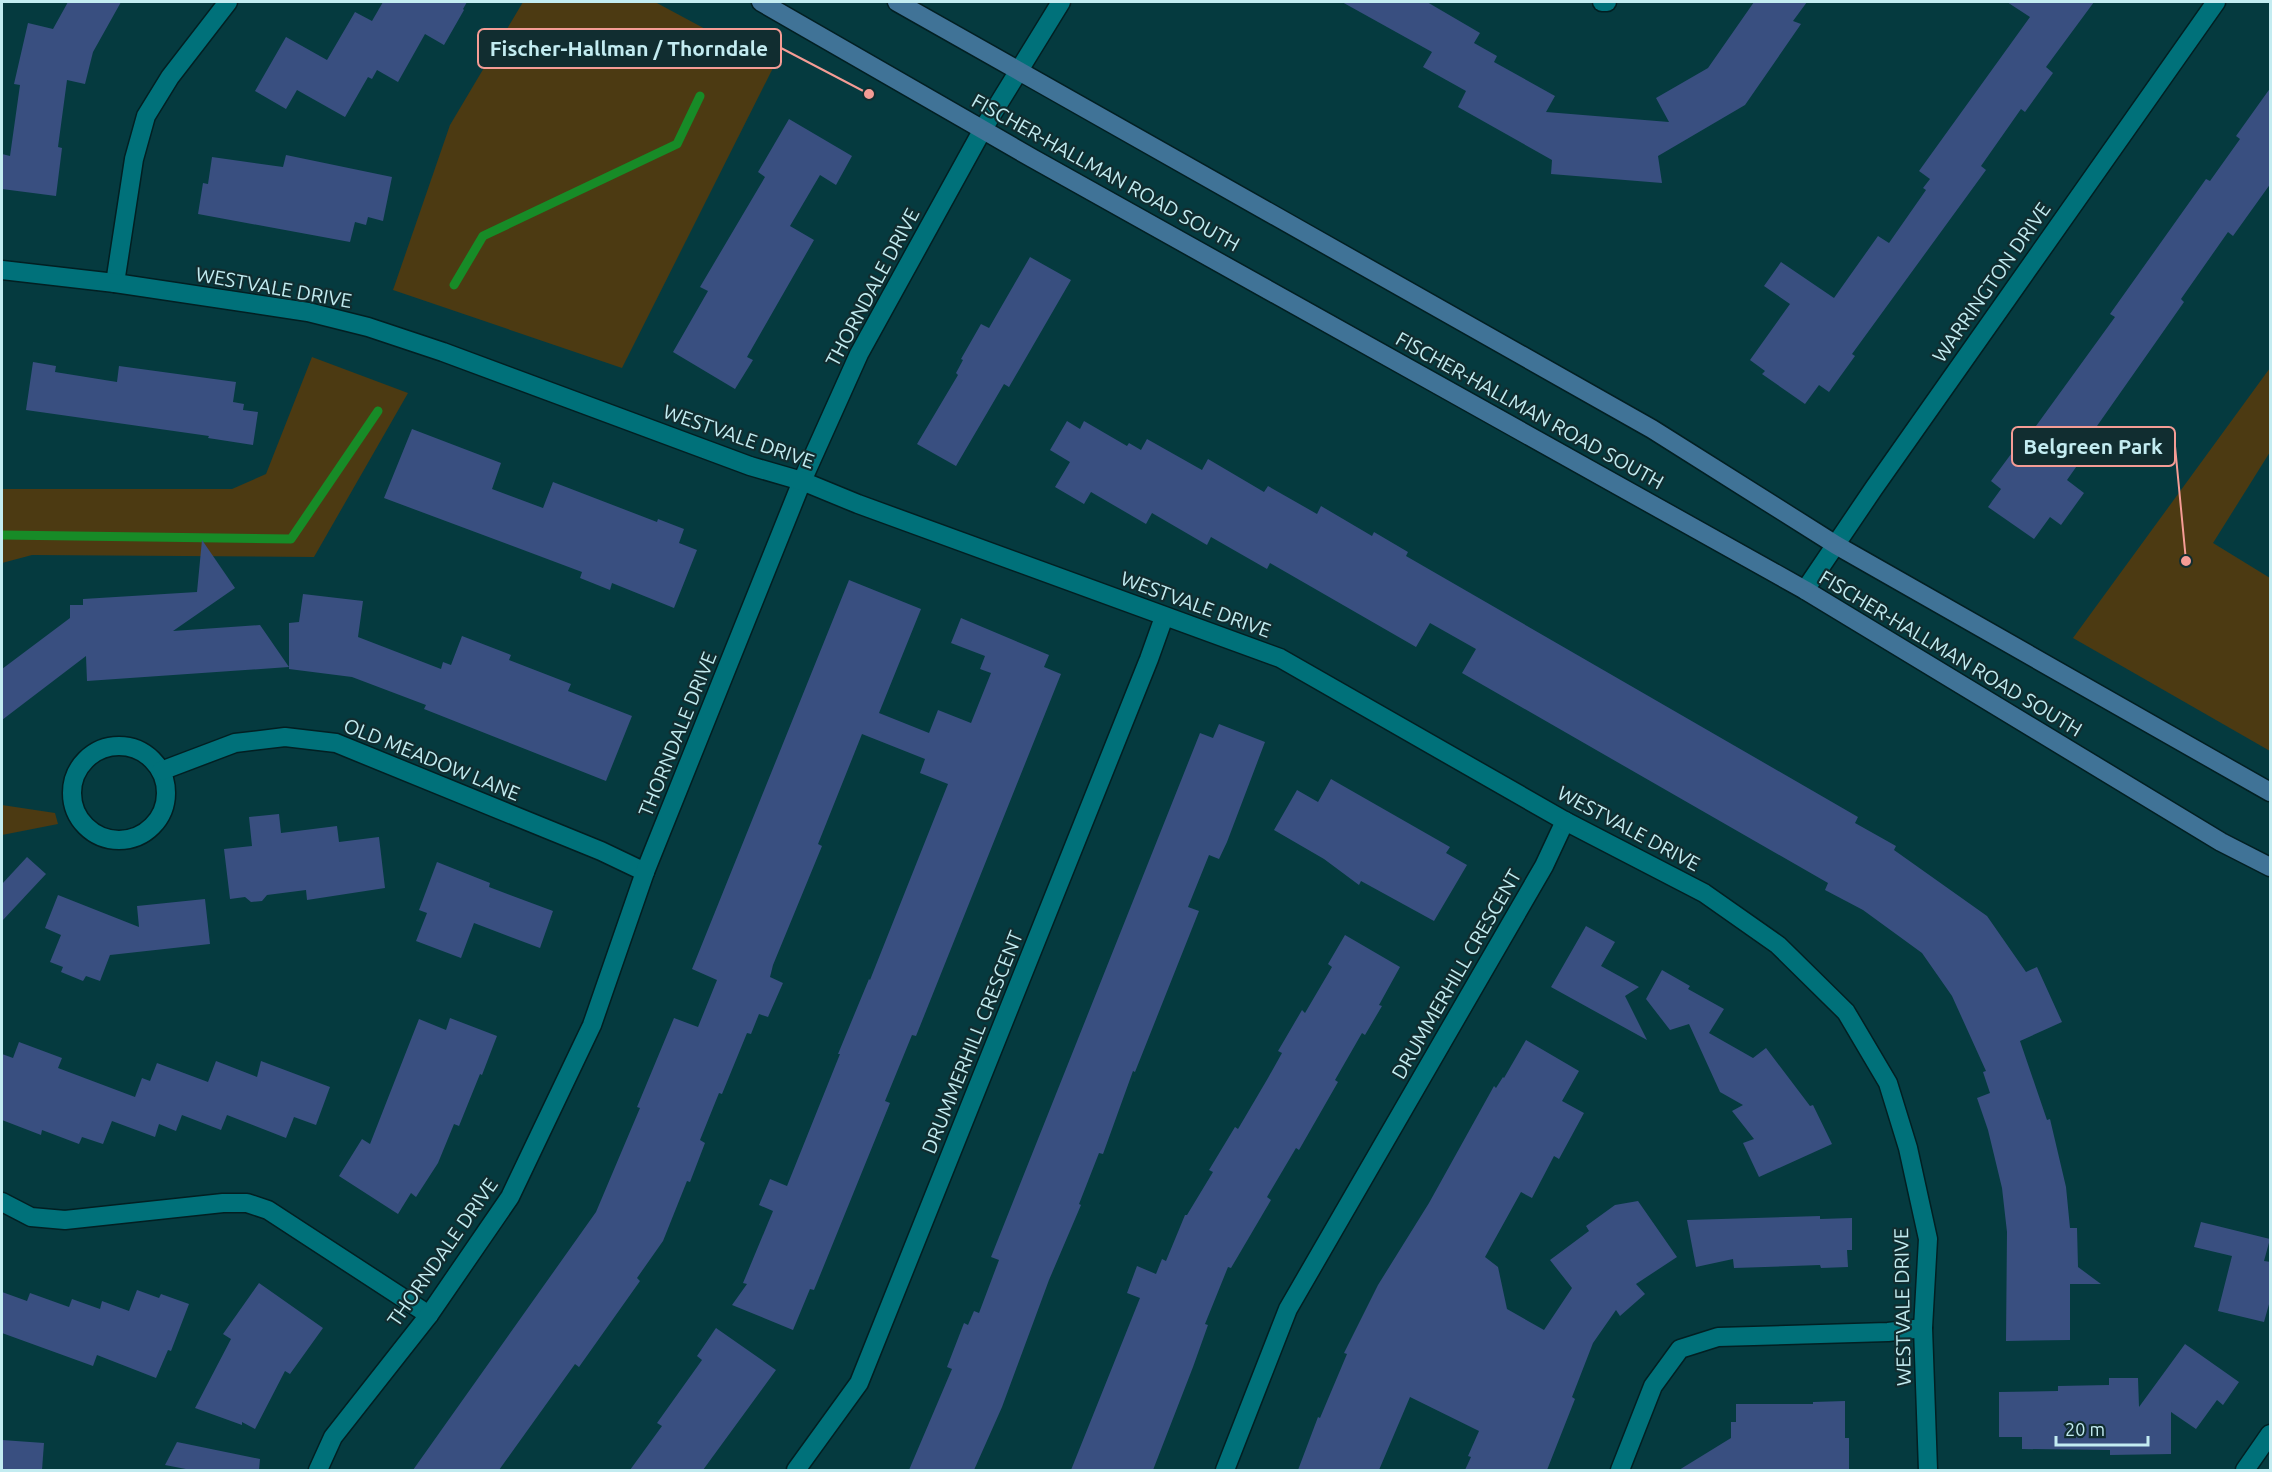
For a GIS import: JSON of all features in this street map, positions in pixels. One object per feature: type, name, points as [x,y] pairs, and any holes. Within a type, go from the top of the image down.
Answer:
[{"type":"main road","name":"FISCHER-HALLMAN ROAD SOUTH","points":[[761,2],[1804,590],[2220,842],[2271,867]]},
{"type":"main road","name":"FISCHER-HALLMAN ROAD SOUTH","points":[[897,2],[1652,429],[1836,544],[2271,792]]},
{"type":"street","points":[[115,283],[134,159],[146,116],[171,77],[228,2]]},
{"type":"street","name":"THORNDALE DRIVE","points":[[318,1470],[333,1437],[429,1315],[510,1197],[592,1025],[645,872],[802,481],[859,354],[983,129],[1060,2]]},
{"type":"street","points":[[1602,2],[1607,2]]},
{"type":"street","name":"WARRINGTON DRIVE","points":[[1804,590],[2216,2]]},
{"type":"street","name":"WESTVALE DRIVE","points":[[2,270],[115,283],[308,312],[368,327],[443,352],[750,466],[802,481],[858,504],[1280,658],[1565,821],[1704,894],[1778,945],[1846,1012],[1888,1083],[1908,1148],[1928,1239],[1923,1328],[1928,1470]]},
{"type":"street","name":"DRUMMERHILL CRESCENT","points":[[796,1470],[859,1383],[1145,670],[1164,616]]},
{"type":"street","name":"OLD MEADOW LANE","points":[[161,771],[235,743],[285,737],[336,743],[601,851],[645,872]]},
{"type":"street","points":[[109,747],[135,748],[152,759],[161,771],[166,787],[164,809],[155,824],[145,833],[130,839],[110,839],[96,835],[86,828],[77,815],[73,803],[74,778],[93,754],[109,747]]},
{"type":"street","name":"DRUMMERHILL CRESCENT","points":[[1225,1470],[1287,1309],[1538,876],[1565,821]]},
{"type":"street","points":[[2,1202],[31,1217],[65,1220],[223,1203],[247,1203],[268,1210],[429,1315]]},
{"type":"street","points":[[1620,1470],[1653,1386],[1680,1349],[1718,1338],[1888,1332],[1923,1328]]},
{"type":"street","points":[[2245,1470],[2271,1434]]},
{"type":"shaded area","points":[[523,2],[655,2],[774,66],[622,368],[393,290],[450,125]]},
{"type":"shaded area","points":[[312,357],[408,393],[314,557],[32,555],[2,563],[2,489],[232,489],[266,474]]},
{"type":"shaded area","points":[[2270,368],[2270,452],[2213,543],[2270,578],[2270,751],[2073,638]]},
{"type":"shaded area","points":[[2,805],[55,813],[58,824],[2,835]]},
{"type":"building","points":[[68,2],[121,2],[93,52],[85,84],[67,80],[58,147],[62,148],[56,196],[2,189],[2,154],[10,156],[20,85],[14,84],[28,23],[53,29]]},
{"type":"building","points":[[383,2],[467,2],[444,45],[425,34],[398,82],[377,70],[372,79],[368,77],[345,117],[297,90],[286,109],[255,91],[286,37],[327,60],[355,12],[372,21]]},
{"type":"building","points":[[1342,2],[1427,2],[1480,33],[1474,43],[1497,56],[1494,62],[1555,96],[1546,112],[1669,122],[1656,98],[1708,68],[1754,2],[1807,2],[1793,21],[1801,24],[1745,105],[1658,156],[1662,183],[1551,174],[1552,160],[1458,107],[1466,91],[1423,67],[1432,52]]},
{"type":"building","points":[[2007,2],[2094,2],[2046,67],[2053,73],[2025,112],[2021,109],[1981,166],[1986,170],[1852,354],[1855,356],[1829,392],[1819,385],[1805,404],[1762,374],[1765,371],[1750,360],[1790,304],[1764,286],[1781,262],[1834,298],[1878,236],[1889,243],[1926,190],[1923,188],[1930,179],[1919,171],[2030,17]]},
{"type":"building","points":[[2271,87],[2271,183],[2233,236],[2228,232],[2181,299],[2184,302],[2097,426],[2102,430],[2067,480],[2084,493],[2061,525],[2050,517],[2034,539],[1988,507],[2001,489],[1991,481],[2017,446],[2020,448],[2115,317],[2110,314],[2206,179],[2210,181],[2240,139],[2236,136]]},
{"type":"building","points":[[789,119],[852,156],[836,185],[820,175],[790,226],[814,240],[747,357],[753,360],[735,389],[673,352],[708,291],[700,287],[765,177],[758,172]]},
{"type":"building","points":[[286,155],[392,177],[383,221],[368,217],[366,225],[355,222],[350,242],[198,214],[203,183],[208,184],[212,157],[283,167]]},
{"type":"building","points":[[1030,257],[1071,280],[1009,387],[1004,384],[956,466],[917,444],[958,375],[956,373],[963,360],[961,359],[981,324],[989,328]]},
{"type":"building","points":[[33,362],[56,366],[55,372],[117,382],[119,366],[236,382],[233,402],[244,404],[243,410],[258,412],[253,445],[208,438],[209,436],[26,410]]},
{"type":"building","points":[[1067,421],[1080,429],[1084,421],[1127,446],[1129,443],[1141,450],[1147,439],[1202,470],[1208,459],[1264,492],[1268,486],[1317,514],[1321,506],[1372,536],[1374,532],[1408,552],[1406,556],[1858,817],[1855,823],[1896,846],[1894,850],[1987,916],[2026,972],[2037,967],[2062,1022],[2020,1041],[2047,1120],[2050,1119],[2066,1187],[2070,1228],[2077,1228],[2078,1267],[2101,1284],[2070,1284],[2070,1340],[2006,1341],[2007,1232],[2002,1188],[1988,1130],[1977,1098],[1990,1093],[1983,1072],[1986,1071],[1952,996],[1922,953],[1863,910],[1825,890],[1828,883],[1462,673],[1476,649],[1430,623],[1416,647],[1270,563],[1267,569],[1211,537],[1207,545],[1152,513],[1146,524],[1091,492],[1084,504],[1055,487],[1070,462],[1050,450]]},
{"type":"building","points":[[412,429],[501,463],[492,489],[543,508],[553,482],[657,522],[658,519],[684,529],[679,543],[697,550],[674,608],[612,583],[610,590],[580,578],[582,572],[384,498]]},
{"type":"building","points":[[202,540],[235,588],[173,631],[260,625],[289,667],[87,681],[86,656],[2,720],[2,669],[70,618],[70,605],[83,605],[83,599],[197,592]]},
{"type":"building","points":[[849,580],[921,609],[879,713],[929,733],[938,710],[971,723],[991,673],[980,669],[985,656],[951,643],[961,618],[1049,655],[1044,667],[1061,674],[916,1036],[912,1035],[885,1101],[890,1103],[814,1290],[810,1289],[793,1330],[732,1305],[747,1284],[743,1283],[773,1211],[759,1205],[770,1179],[787,1186],[948,784],[920,773],[925,759],[862,734],[818,844],[822,846],[773,965],[770,977],[783,983],[768,1017],[759,1014],[751,1034],[747,1033],[700,1140],[705,1143],[690,1182],[687,1181],[663,1241],[637,1278],[640,1281],[579,1367],[575,1364],[499,1470],[413,1470],[596,1212],[640,1108],[637,1107],[674,1018],[698,1027],[717,980],[692,969]]},
{"type":"building","points":[[303,594],[363,601],[358,637],[441,669],[443,662],[451,665],[462,636],[511,655],[509,660],[571,684],[568,691],[632,716],[606,781],[424,709],[426,705],[352,677],[289,669],[289,623],[299,622]]},
{"type":"building","points":[[1219,724],[1265,742],[1227,842],[1219,859],[1209,855],[1188,907],[1199,911],[1135,1072],[1133,1071],[1103,1154],[1099,1153],[1002,1407],[974,1470],[909,1470],[952,1369],[947,1367],[964,1323],[968,1325],[974,1311],[979,1313],[999,1260],[991,1257],[1200,733],[1213,738]]},
{"type":"building","points":[[1331,779],[1450,847],[1446,853],[1467,865],[1434,921],[1361,881],[1359,885],[1324,859],[1274,830],[1297,790],[1318,802]]},
{"type":"building","points":[[279,814],[281,833],[337,826],[339,842],[379,837],[385,888],[307,900],[306,890],[267,895],[262,901],[251,902],[245,897],[230,899],[224,849],[252,846],[249,817]]},
{"type":"building","points":[[27,857],[46,874],[2,921],[2,884]]},
{"type":"building","points":[[437,862],[490,883],[489,887],[553,911],[540,948],[474,923],[461,958],[416,941],[427,913],[419,910]]},
{"type":"building","points":[[58,895],[139,927],[137,906],[205,899],[210,944],[110,955],[100,981],[86,976],[83,981],[61,972],[63,967],[50,962],[61,935],[45,928]]},
{"type":"building","points":[[1586,926],[1615,942],[1601,966],[1639,987],[1625,996],[1647,1040],[1551,987]]},
{"type":"building","points":[[1345,935],[1400,967],[1379,1005],[1382,1006],[1365,1035],[1362,1033],[1335,1080],[1338,1082],[1299,1150],[1296,1148],[1267,1197],[1271,1200],[1231,1268],[1228,1267],[1205,1324],[1208,1325],[1193,1367],[1153,1470],[1071,1470],[1140,1298],[1127,1293],[1137,1266],[1156,1274],[1162,1259],[1166,1261],[1185,1215],[1213,1172],[1209,1170],[1235,1127],[1238,1129],[1268,1078],[1282,1053],[1278,1051],[1302,1010],[1305,1013],[1332,967],[1328,964]]},
{"type":"building","points":[[1662,970],[1690,986],[1688,989],[1724,1009],[1709,1033],[1753,1058],[1766,1048],[1810,1106],[1813,1105],[1832,1144],[1759,1177],[1743,1143],[1754,1139],[1732,1111],[1743,1105],[1720,1092],[1689,1024],[1670,1030],[1646,999]]},
{"type":"building","points":[[450,1018],[497,1036],[459,1126],[454,1124],[438,1163],[416,1197],[411,1193],[398,1214],[339,1176],[362,1139],[370,1144],[419,1019],[446,1030]]},
{"type":"building","points":[[1526,1040],[1579,1071],[1562,1101],[1584,1113],[1559,1159],[1554,1156],[1532,1198],[1521,1192],[1485,1257],[1498,1267],[1507,1309],[1544,1330],[1572,1288],[1550,1260],[1589,1231],[1586,1226],[1615,1205],[1638,1201],[1677,1257],[1636,1284],[1645,1294],[1620,1316],[1616,1310],[1593,1343],[1572,1397],[1575,1399],[1547,1470],[1465,1470],[1471,1457],[1468,1456],[1479,1431],[1410,1397],[1379,1470],[1298,1470],[1318,1417],[1320,1418],[1347,1354],[1344,1353],[1378,1285],[1429,1203],[1494,1086],[1496,1088],[1504,1078]]},
{"type":"building","points":[[19,1042],[62,1058],[58,1068],[135,1097],[142,1078],[150,1081],[157,1063],[208,1082],[216,1061],[257,1077],[261,1061],[330,1087],[316,1125],[294,1117],[286,1138],[227,1115],[221,1130],[182,1115],[176,1131],[159,1124],[155,1137],[112,1121],[103,1144],[82,1137],[79,1144],[42,1130],[41,1135],[2,1120],[2,1054],[13,1058]]},
{"type":"building","points":[[1820,1216],[1820,1219],[1852,1218],[1852,1250],[1847,1250],[1848,1267],[1821,1268],[1820,1265],[1734,1268],[1733,1259],[1696,1267],[1687,1220]]},
{"type":"building","points":[[2201,1222],[2270,1239],[2264,1261],[2271,1262],[2271,1297],[2264,1322],[2218,1311],[2232,1256],[2194,1247]]},
{"type":"building","points":[[259,1283],[323,1328],[290,1374],[285,1371],[255,1429],[242,1422],[242,1425],[195,1408],[231,1339],[223,1334]]},
{"type":"building","points":[[137,1290],[159,1298],[161,1294],[189,1304],[171,1351],[168,1350],[156,1378],[97,1355],[93,1366],[2,1333],[2,1292],[27,1301],[30,1293],[69,1307],[72,1299],[100,1309],[102,1301],[129,1311]]},
{"type":"building","points":[[716,1328],[776,1370],[703,1470],[630,1470],[662,1426],[657,1423],[702,1360],[697,1356]]},
{"type":"building","points":[[2185,1344],[2239,1382],[2223,1405],[2217,1400],[2196,1429],[2171,1412],[2171,1454],[2110,1455],[2110,1450],[2022,1449],[2022,1437],[1999,1437],[1999,1392],[2058,1391],[2058,1386],[2109,1385],[2109,1378],[2138,1378],[2139,1407]]},
{"type":"building","points":[[1845,1401],[1845,1438],[1849,1438],[1849,1470],[1679,1470],[1731,1438],[1731,1422],[1736,1422],[1736,1404],[1813,1404],[1813,1402]]},
{"type":"building","points":[[2,1440],[44,1443],[42,1470],[2,1470]]},
{"type":"building","points":[[177,1442],[260,1459],[259,1470],[191,1470],[165,1465]]},
{"type":"waterway","points":[[454,285],[483,236],[677,144],[700,96]]},
{"type":"waterway","points":[[2,535],[291,539],[378,411]]},
{"type":"place","name":"Fischer-Hallman / Thorndale","points":[[869,94]]},
{"type":"place","name":"Belgreen Park","points":[[2186,561]]}]
